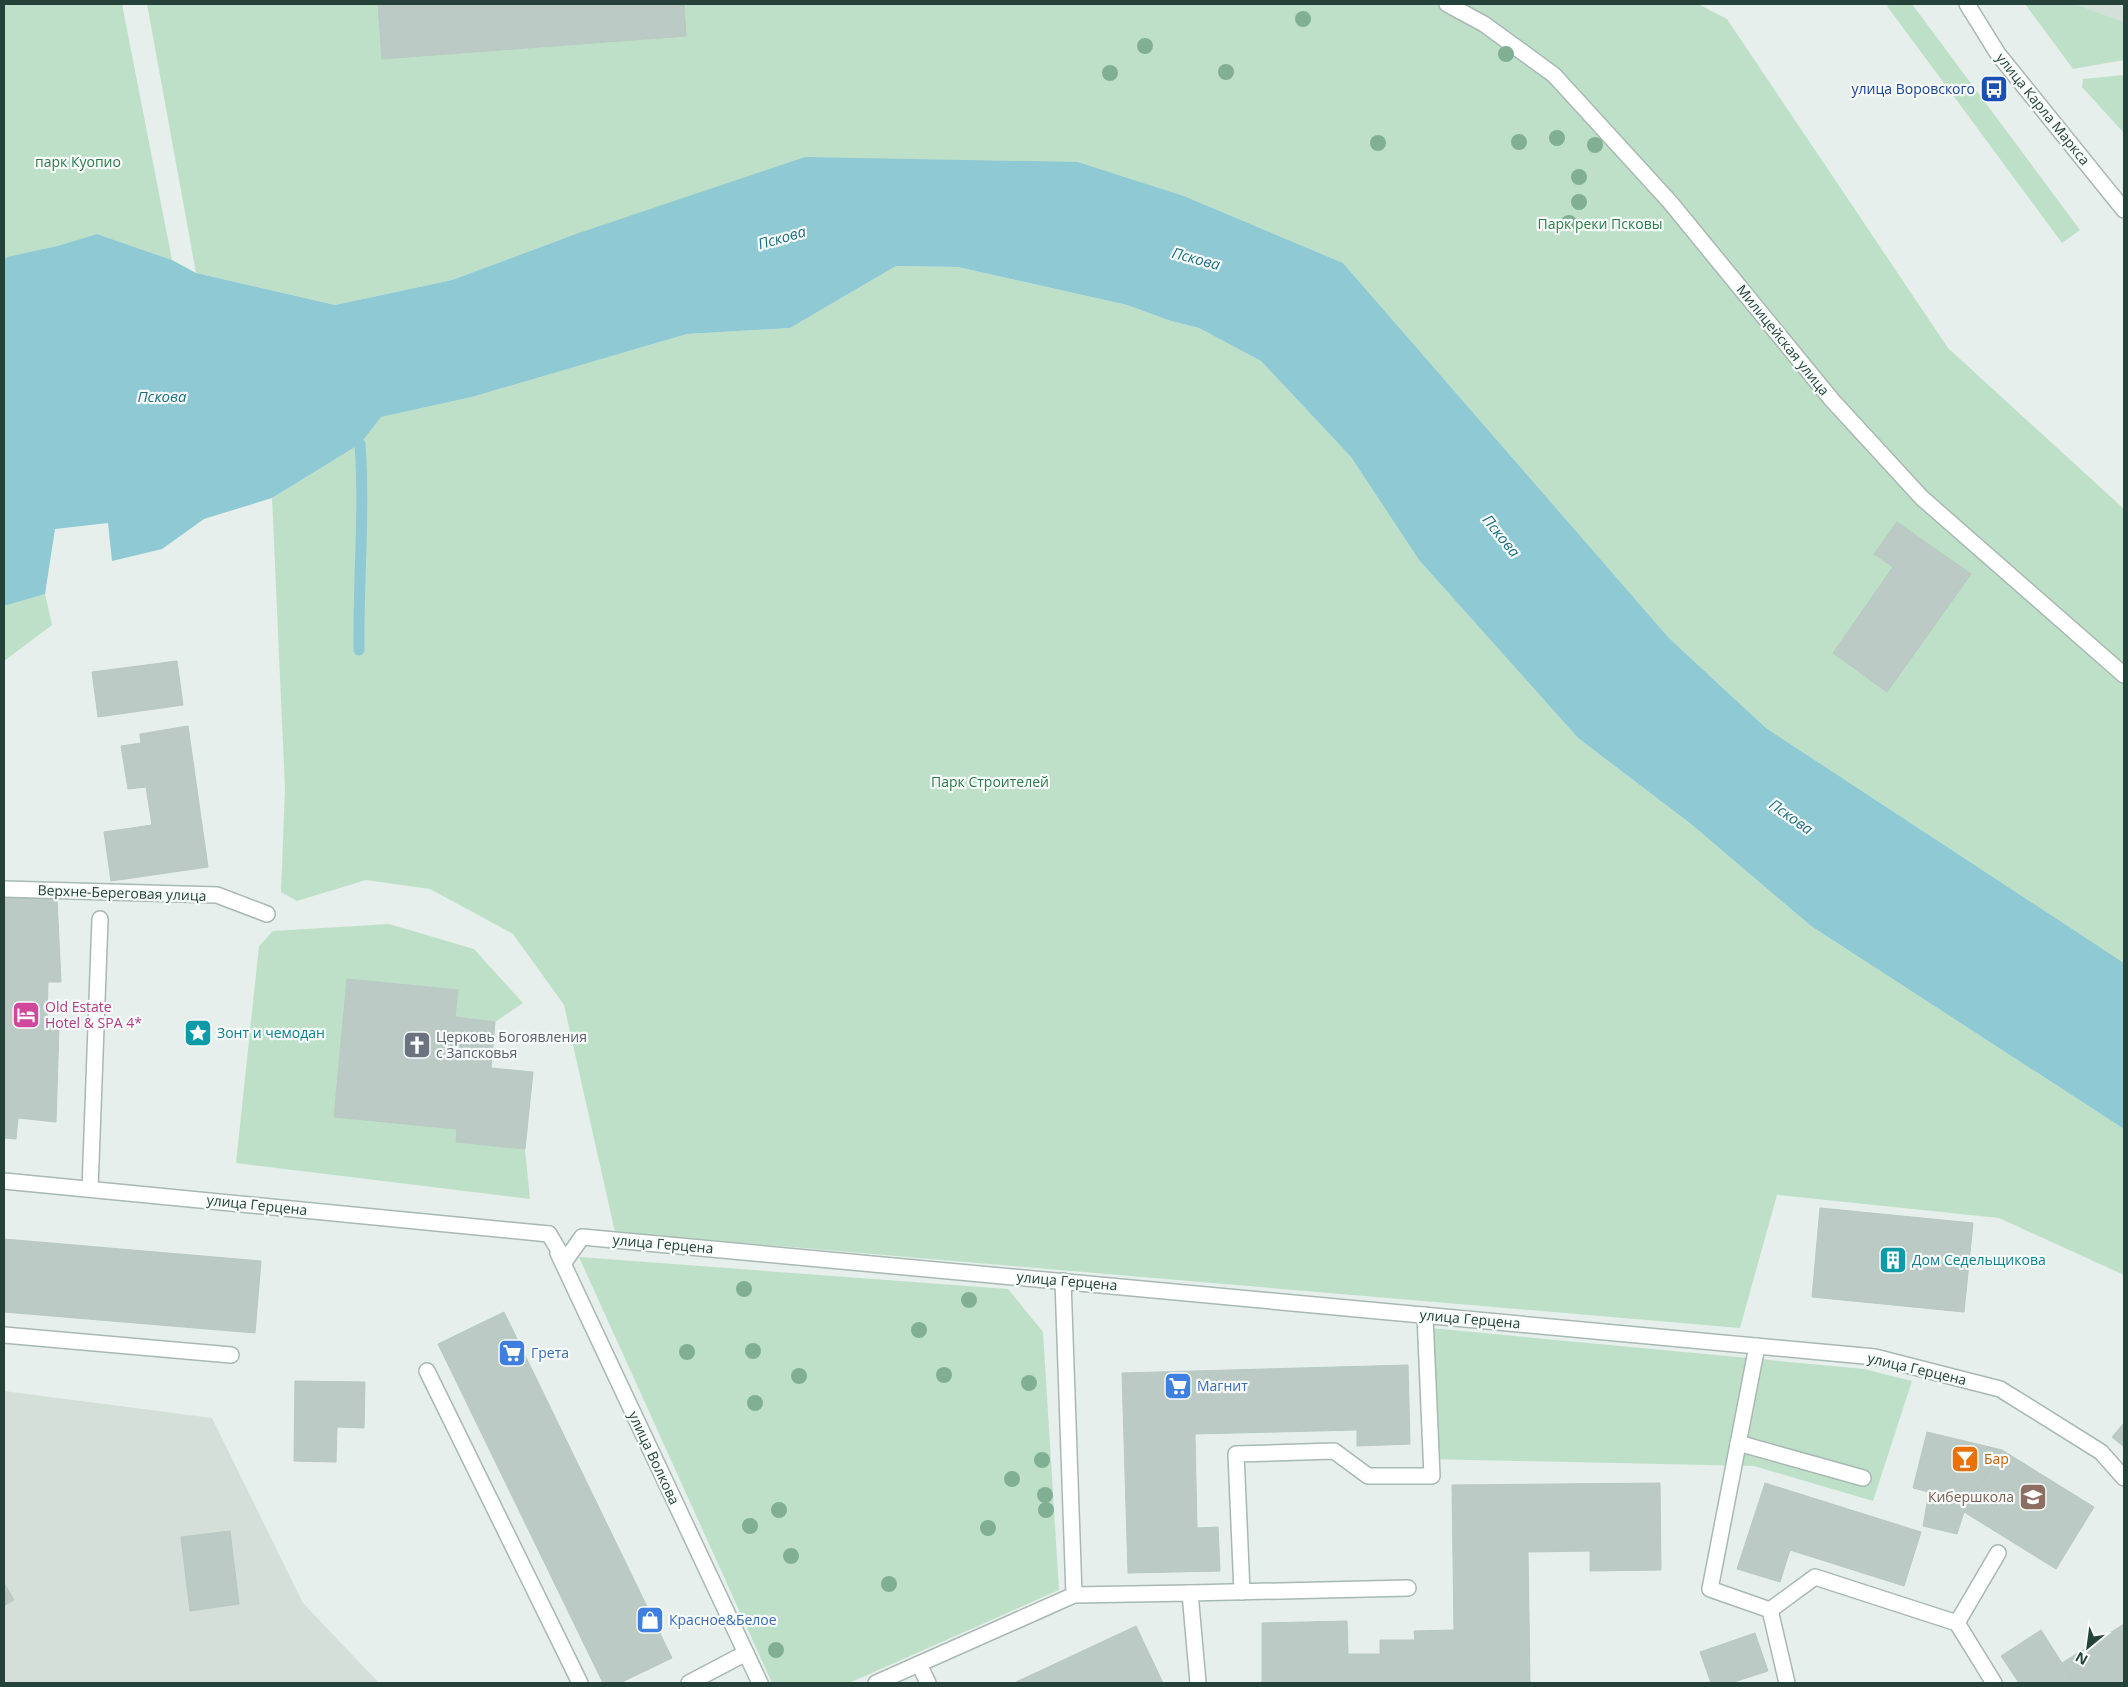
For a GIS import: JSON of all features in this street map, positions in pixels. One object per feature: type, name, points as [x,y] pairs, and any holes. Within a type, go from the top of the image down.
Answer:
[{"type":"street","name":"Милицейская улица","points":[[1447,4],[1484,24],[1554,75],[1670,202],[1832,400],[1922,498],[2124,674]]},
{"type":"street","name":"улица Карла Маркса","points":[[1967,4],[1998,54],[2124,210]]},
{"type":"street","name":"Верхне-Береговая улица","points":[[4,889],[217,895],[267,914]]},
{"type":"street","points":[[90,1189],[100,919]]},
{"type":"street","name":"улица Герцена","points":[[4,1181],[548,1234],[565,1261],[582,1237],[1063,1280],[1875,1357],[2000,1389],[2102,1452],[2124,1478]]},
{"type":"street","name":"улица Волкова","points":[[548,1234],[760,1683]]},
{"type":"street","points":[[1063,1280],[1074,1595]]},
{"type":"street","points":[[1242,1592],[1236,1454],[1334,1451],[1368,1476],[1432,1476],[1426,1315]]},
{"type":"street","points":[[4,1336],[231,1355]]},
{"type":"street","points":[[1757,1346],[1710,1589],[1770,1610]]},
{"type":"street","points":[[427,1371],[580,1683]]},
{"type":"street","points":[[1738,1443],[1863,1478]]},
{"type":"street","points":[[1957,1624],[1998,1553]]},
{"type":"street","points":[[1770,1610],[1815,1577],[1957,1624],[1994,1683]]},
{"type":"street","points":[[876,1683],[1074,1595],[1408,1588]]},
{"type":"street","points":[[1190,1593],[1198,1683]]},
{"type":"street","points":[[1770,1610],[1787,1683]]},
{"type":"street","points":[[689,1683],[746,1653]]},
{"type":"street","points":[[919,1664],[928,1683]]},
{"type":"shaded area","points":[[2075,4],[2124,4],[2124,22]]},
{"type":"shaded area","points":[[4,1391],[212,1418],[303,1603],[379,1683],[4,1683]]},
{"type":"green space","name":"парк Куопио","points":[[4,4],[122,4],[172,260],[97,234],[57,246],[8,257],[4,260]]},
{"type":"green space","name":"Парк реки Псковы","points":[[147,4],[1698,4],[1727,19],[1948,348],[2124,509],[2124,963],[1766,728],[1669,638],[1343,263],[1184,196],[1078,162],[573,235],[452,280],[335,305],[196,273]]},
{"type":"green space","points":[[1890,4],[1912,4],[2080,230],[2062,243],[1887,6]]},
{"type":"green space","points":[[2025,4],[2075,4],[2124,22],[2124,60],[2073,69]]},
{"type":"green space","points":[[2124,75],[2124,133],[2082,87],[2083,79]]},
{"type":"green space","name":"Парк Строителей","points":[[896,266],[958,267],[1127,305],[1171,321],[1199,328],[1261,361],[1351,457],[1419,560],[1578,738],[1691,824],[1811,926],[2124,1129],[2124,1275],[1999,1218],[1777,1195],[1740,1328],[615,1232],[564,1005],[513,934],[430,889],[366,880],[297,901],[281,892],[285,789],[272,498],[360,444],[380,417],[472,397],[687,334],[790,328]]},
{"type":"green space","points":[[45,594],[52,625],[4,661],[4,606]]},
{"type":"green space","points":[[389,924],[474,949],[523,1003],[495,1022],[455,1017],[457,990],[347,979],[334,1116],[457,1129],[456,1142],[525,1149],[530,1199],[236,1163],[259,946],[273,931]]},
{"type":"green space","points":[[579,1257],[1008,1289],[1043,1332],[1059,1590],[849,1683],[772,1683]]},
{"type":"green space","points":[[1419,1327],[1864,1369],[1912,1381],[1873,1501],[1754,1466],[1425,1459]]},
{"type":"water","name":"Пскова","points":[[805,157],[1078,162],[1184,196],[1343,263],[1669,638],[1766,728],[2124,963],[2124,1129],[1811,926],[1691,824],[1578,738],[1419,560],[1351,457],[1261,361],[1199,328],[1171,321],[1127,305],[958,267],[896,266],[790,328],[687,334],[472,397],[381,417],[360,444],[272,498],[204,519],[162,549],[112,561],[108,523],[55,529],[45,594],[4,606],[4,260],[7,257],[57,246],[97,234],[172,260],[196,273],[335,305],[452,280],[573,235]]},
{"type":"building","points":[[378,4],[684,4],[686,36],[382,59]]},
{"type":"building","points":[[1897,522],[1971,574],[1887,692],[1833,653],[1893,567],[1874,554]]},
{"type":"building","points":[[177,661],[183,705],[98,717],[92,672]]},
{"type":"building","points":[[188,726],[208,867],[111,881],[104,832],[152,825],[146,787],[128,789],[121,746],[141,743],[140,734]]},
{"type":"building","name":"Old Estate Hotel & SPA 4*","points":[[4,897],[57,899],[61,982],[48,982],[47,1025],[59,1026],[56,1122],[18,1118],[16,1139],[4,1138]]},
{"type":"building","name":"Церковь Богоявления с Запсковья","points":[[347,979],[458,990],[455,1017],[495,1022],[491,1068],[533,1072],[525,1149],[456,1142],[457,1129],[334,1117]]},
{"type":"building","name":"Дом Седельщикова","points":[[1820,1208],[1973,1223],[1964,1312],[1812,1297]]},
{"type":"building","points":[[4,1239],[261,1261],[255,1333],[4,1312]]},
{"type":"building","points":[[504,1312],[672,1658],[620,1683],[603,1683],[438,1344]]},
{"type":"building","points":[[1408,1365],[1410,1444],[1357,1446],[1357,1430],[1195,1434],[1197,1528],[1218,1527],[1220,1571],[1128,1573],[1122,1373]]},
{"type":"building","points":[[295,1381],[365,1382],[364,1428],[337,1427],[336,1462],[294,1461]]},
{"type":"building","points":[[2124,1423],[2124,1447],[2112,1437]]},
{"type":"building","points":[[1927,1432],[2002,1450],[1964,1512],[1957,1534],[1923,1526],[1929,1492],[1913,1488]]},
{"type":"building","points":[[2002,1450],[2094,1507],[2056,1569],[1964,1512]]},
{"type":"building","points":[[1660,1483],[1661,1570],[1590,1571],[1590,1551],[1528,1552],[1530,1683],[1262,1683],[1262,1623],[1347,1621],[1348,1654],[1380,1654],[1380,1640],[1415,1640],[1414,1631],[1454,1630],[1452,1485]]},
{"type":"building","points":[[1765,1483],[1921,1532],[1904,1586],[1790,1550],[1780,1582],[1737,1569]]},
{"type":"building","points":[[230,1531],[239,1604],[190,1611],[181,1537]]},
{"type":"building","points":[[4,1583],[14,1600],[4,1606]]},
{"type":"building","points":[[2124,1624],[2124,1683],[2075,1683],[2062,1663]]},
{"type":"building","points":[[1136,1626],[1163,1683],[1014,1683]]},
{"type":"building","points":[[2041,1630],[2075,1683],[2019,1683],[2001,1656]]},
{"type":"building","points":[[1755,1633],[1768,1671],[1731,1683],[1711,1683],[1700,1652]]},
{"type":"waterway","points":[[359,650],[362,495],[360,444]]},
{"type":"place","name":"улица Воровского","points":[[1994,89]]},
{"type":"place","name":"Old Estate Hotel & SPA 4*","points":[[26,1015]]},
{"type":"place","name":"Зонт и чемодан","points":[[198,1033]]},
{"type":"place","name":"Церковь Богоявления с Запсковья","points":[[417,1045]]},
{"type":"place","name":"Дом Седельщикова","points":[[1893,1260]]},
{"type":"place","name":"Грета","points":[[512,1353]]},
{"type":"place","name":"Магнит","points":[[1178,1386]]},
{"type":"place","name":"Бар","points":[[1965,1459]]},
{"type":"place","name":"Кибершкола","points":[[2033,1497]]},
{"type":"place","name":"Красное&Белое","points":[[650,1620]]}]
